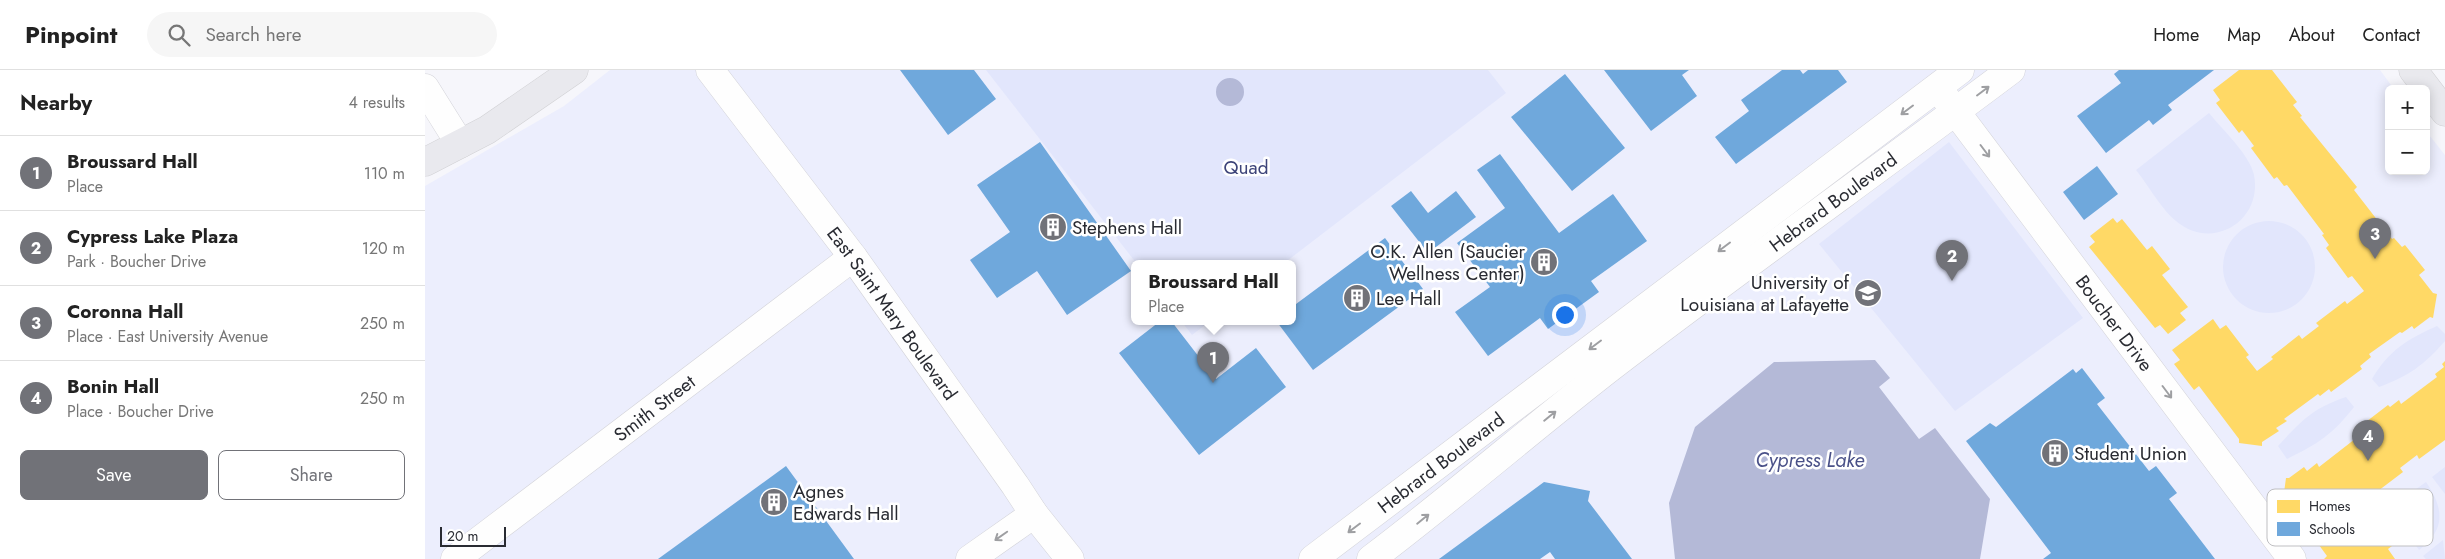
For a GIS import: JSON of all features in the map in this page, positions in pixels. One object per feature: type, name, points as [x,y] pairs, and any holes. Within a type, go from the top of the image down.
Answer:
[{"type":"main road","points":[[425,162],[487,130],[574,70]]},
{"type":"main road","points":[[2413,70],[2442,102]]},
{"type":"street","name":"East Saint Mary Boulevard","points":[[710,70],[853,258],[1015,485],[1033,514],[1070,559]]},
{"type":"street","name":"Hebrard Boulevard","points":[[1313,559],[1960,70]]},
{"type":"street","name":"Hebrard Boulevard","points":[[1371,559],[1583,389],[1743,266],[2011,70]]},
{"type":"street","name":"Boucher Drive","points":[[1937,87],[2267,526]]},
{"type":"street","points":[[425,88],[460,144]]},
{"type":"street","name":"Smith Street","points":[[455,559],[853,258]]},
{"type":"street","points":[[1568,366],[1583,389]]},
{"type":"street","points":[[969,559],[1033,514]]},
{"type":"street","name":"Boucher Drive","points":[[2282,546],[2292,559]]},
{"type":"shaded area","name":"University of Louisiana at Lafayette","points":[[610,70],[2380,70],[2391,85],[2385,85],[2385,175],[2430,175],[2430,136],[2445,155],[2445,559],[425,559],[425,186],[564,106]]},
{"type":"green space","name":"Quad","points":[[986,70],[1488,70],[1506,93],[1288,260],[1134,260]]},
{"type":"green space","points":[[2209,113],[2235,142],[2247,159],[2254,175],[2255,191],[2251,206],[2243,218],[2232,227],[2219,232],[2205,233],[2190,230],[2176,221],[2160,204],[2136,170]]},
{"type":"green space","points":[[1949,142],[2083,318],[1955,411],[1819,244]]},
{"type":"green space","points":[[2269,221],[2287,224],[2302,234],[2312,249],[2315,267],[2312,285],[2302,300],[2287,310],[2269,313],[2251,310],[2236,300],[2226,285],[2223,267],[2226,249],[2236,234],[2251,224]]},
{"type":"green space","points":[[1184,325],[1205,325],[1192,335]]},
{"type":"green space","points":[[2437,326],[2445,334],[2445,341],[2423,363],[2408,374],[2379,387],[2372,379],[2385,360],[2400,346]]},
{"type":"green space","points":[[2346,397],[2354,407],[2339,425],[2316,443],[2287,459],[2278,446],[2286,437],[2308,416]]},
{"type":"green space","points":[[2445,467],[2445,494],[2432,477]]},
{"type":"green space","points":[[2426,482],[2430,489],[2416,489]]},
{"type":"green space","points":[[2433,494],[2439,511],[2438,527],[2433,536]]},
{"type":"green space","points":[[2443,540],[2445,559],[2426,559],[2423,556]]},
{"type":"water","points":[[1230,78],[1240,82],[1244,92],[1240,102],[1230,106],[1220,102],[1216,92],[1220,82]]},
{"type":"water","name":"Cypress Lake","points":[[1875,360],[1890,378],[1879,387],[1919,439],[1935,428],[1990,499],[1980,559],[1675,559],[1669,503],[1695,427],[1774,362]]},
{"type":"building: Homes","points":[[2239,70],[2272,70],[2297,102],[2293,105],[2302,116],[2300,117],[2357,187],[2354,190],[2392,239],[2394,238],[2402,247],[2405,245],[2425,270],[2419,275],[2433,293],[2437,294],[2433,318],[2430,317],[2414,329],[2412,326],[2402,333],[2400,332],[2369,354],[2371,357],[2360,366],[2362,369],[2331,392],[2329,389],[2320,396],[2318,394],[2284,419],[2287,421],[2276,428],[2279,431],[2262,442],[2262,446],[2239,443],[2239,439],[2199,386],[2194,390],[2174,364],[2180,360],[2172,350],[2213,319],[2220,329],[2226,325],[2249,355],[2246,357],[2257,371],[2273,359],[2271,357],[2299,335],[2302,339],[2319,326],[2316,323],[2345,301],[2347,304],[2364,291],[2352,276],[2348,278],[2326,248],[2329,245],[2322,235],[2324,234],[2287,185],[2284,186],[2277,177],[2274,179],[2251,148],[2254,146],[2242,130],[2239,133],[2216,103],[2220,100],[2213,90]]},
{"type":"building: Homes","points":[[2113,218],[2117,223],[2122,219],[2147,250],[2152,246],[2170,269],[2162,275],[2188,307],[2180,313],[2186,320],[2168,334],[2160,325],[2155,328],[2089,247],[2095,242],[2090,236]]},
{"type":"building: Homes","points":[[2445,361],[2445,440],[2419,459],[2417,455],[2400,468],[2403,472],[2381,489],[2284,489],[2286,478],[2289,478],[2304,467],[2307,471],[2317,463],[2319,467],[2355,439],[2353,436],[2360,431],[2358,428],[2388,405],[2390,407],[2399,400],[2401,404],[2437,377],[2435,374],[2444,367],[2442,364]]},
{"type":"building: Homes","points":[[2320,546],[2392,546],[2388,549],[2395,559],[2324,559],[2327,556]]},
{"type":"building: Schools","points":[[900,70],[974,70],[996,99],[948,135]]},
{"type":"building: Schools","points":[[1604,70],[1689,70],[1682,75],[1697,96],[1651,131]]},
{"type":"building: Schools","points":[[1782,70],[1800,70],[1803,74],[1808,70],[1838,70],[1847,82],[1736,164],[1715,137],[1749,111],[1741,100]]},
{"type":"building: Schools","points":[[2119,70],[2214,70],[2168,105],[2172,110],[2153,125],[2149,120],[2106,153],[2077,116],[2121,83],[2114,74]]},
{"type":"building: Schools","points":[[1565,74],[1625,148],[1572,191],[1511,117]]},
{"type":"building: Schools","name":"Stephens Hall","points":[[1040,142],[1131,271],[1067,315],[1037,271],[997,298],[970,260],[1010,232],[977,185]]},
{"type":"building: Schools","name":"O.K. Allen (Saucier Wellness Center)","points":[[1500,154],[1559,233],[1613,194],[1647,241],[1591,281],[1599,292],[1548,329],[1540,318],[1488,356],[1455,312],[1490,287],[1457,243],[1505,208],[1477,170]]},
{"type":"building: Schools","points":[[2097,166],[2118,194],[2084,220],[2063,192]]},
{"type":"building: Schools","points":[[1411,191],[1428,213],[1456,191],[1476,217],[1428,253],[1391,206]]},
{"type":"building: Schools","name":"Lee Hall","points":[[1385,238],[1423,289],[1313,370],[1279,325],[1296,325],[1296,304]]},
{"type":"building: Schools","points":[[1155,325],[1174,325],[1216,379],[1256,348],[1286,387],[1199,455],[1119,353]]},
{"type":"building: Schools","name":"Student Union","points":[[2082,368],[2105,398],[2097,404],[2149,471],[2156,466],[2177,493],[2169,499],[2215,559],[2043,559],[2051,553],[1966,441],[1990,423],[1996,427],[2073,369],[2076,373]]},
{"type":"building: Schools","name":"Agnes Edwards Hall","points":[[786,466],[854,559],[658,559]]},
{"type":"building: Schools","points":[[1544,482],[1590,491],[1588,501],[1632,559],[1555,559],[1550,552],[1540,559],[1439,559]]},
{"type":"place","name":"Stephens Hall","points":[[1053,227]]},
{"type":"place","name":"Coronna Hall","points":[[2375,259]]},
{"type":"place","name":"O.K. Allen (Saucier Wellness Center)","points":[[1544,262]]},
{"type":"place","name":"Cypress Lake Plaza","points":[[1952,281]]},
{"type":"place","name":"University of Louisiana at Lafayette","points":[[1868,293]]},
{"type":"place","name":"Lee Hall","points":[[1357,298]]},
{"type":"place","name":"Broussard Hall","points":[[1213,383]]},
{"type":"place","name":"Student Union","points":[[2055,453]]},
{"type":"place","name":"Bonin Hall","points":[[2368,461]]},
{"type":"place","name":"Agnes Edwards Hall","points":[[774,502]]}]
